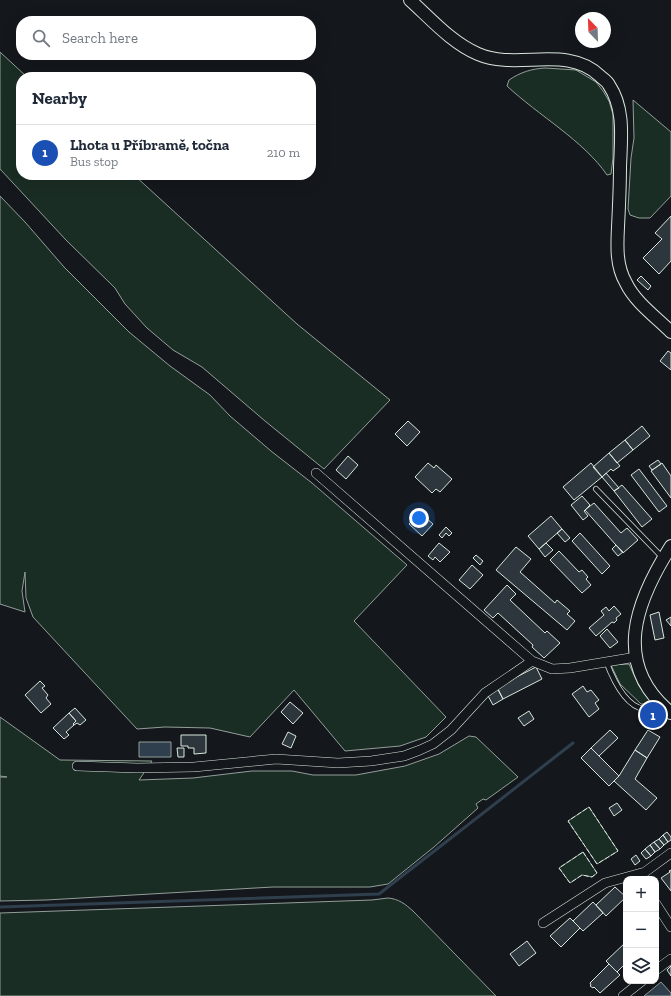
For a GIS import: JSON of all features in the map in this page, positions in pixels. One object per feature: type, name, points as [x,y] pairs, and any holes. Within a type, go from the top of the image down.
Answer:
[{"type":"street","points":[[410,0],[447,34],[462,45],[479,54],[496,59],[508,60],[562,59],[579,63],[594,70],[608,84],[618,104],[622,124],[618,241],[620,267],[625,283],[634,296],[671,332]]},
{"type":"street","points":[[316,473],[532,661],[552,669],[570,668],[606,661],[636,658]]},
{"type":"street","points":[[669,709],[653,696],[645,684],[636,658],[635,640],[642,600],[654,573],[671,546]]},
{"type":"street","points":[[77,766],[137,768],[194,767],[276,759],[338,763],[371,761],[404,756],[433,744],[451,730],[485,693],[532,661]]},
{"type":"street","points":[[645,876],[671,853]]},
{"type":"street","points":[[544,923],[605,882],[623,879]]},
{"type":"street","points":[[659,909],[671,927]]},
{"type":"street","points":[[659,968],[671,959]]},
{"type":"street","points":[[623,996],[638,984]]},
{"type":"lane","points":[[596,489],[663,558]]},
{"type":"lane","points":[[606,661],[614,681],[624,696],[636,707],[643,709],[669,709]]},
{"type":"green space","points":[[0,52],[22,72],[16,72],[16,180],[139,180],[297,324],[390,400],[324,469],[202,367],[173,350],[147,328],[125,304],[115,288],[66,240],[0,169]]},
{"type":"green space","points":[[545,68],[576,70],[596,82],[603,91],[609,101],[613,114],[613,158],[611,174],[607,175],[586,151],[507,86],[509,80],[522,73]]},
{"type":"green space","points":[[633,100],[671,132],[671,196],[650,218],[639,218],[630,215],[628,209],[631,158],[634,138]]},
{"type":"green space","points":[[0,196],[64,267],[129,332],[170,366],[210,395],[230,416],[312,483],[407,565],[354,621],[446,717],[426,737],[400,746],[345,751],[294,690],[250,737],[210,728],[165,727],[137,729],[33,617],[26,598],[25,572],[22,591],[25,612],[0,604]]},
{"type":"green space","points":[[629,664],[639,686],[653,704],[641,704],[620,684],[611,665]]},
{"type":"green space","points":[[0,717],[60,760],[152,761],[139,780],[193,778],[252,771],[292,771],[313,775],[356,775],[405,766],[439,754],[469,736],[476,737],[518,777],[486,800],[483,799],[476,804],[478,808],[434,847],[388,884],[370,887],[273,887],[46,900],[0,901],[0,777],[7,777],[0,776]]},
{"type":"green space","points":[[589,807],[618,851],[597,864],[568,821]]},
{"type":"green space","points":[[583,852],[597,873],[592,877],[582,875],[570,883],[559,868]]},
{"type":"green space","points":[[388,898],[402,902],[413,911],[496,996],[0,996],[0,913],[372,900]]},
{"type":"water","points":[[139,742],[171,742],[171,757],[139,757]]},
{"type":"water","points":[[661,982],[671,993],[671,996],[644,996],[659,984]]},
{"type":"building","points":[[671,216],[671,261],[659,274],[643,258],[662,239],[655,233]]},
{"type":"building","points":[[641,276],[651,286],[648,290],[637,280]]},
{"type":"building","points":[[668,351],[671,353],[671,370],[660,361]]},
{"type":"building","points":[[408,421],[420,432],[407,446],[395,434]]},
{"type":"building","points":[[642,426],[650,436],[633,450],[625,440]]},
{"type":"building","points":[[625,440],[633,450],[617,463],[609,453]]},
{"type":"building","points":[[609,453],[620,466],[613,471],[611,469],[602,477],[593,467]]},
{"type":"building","points":[[348,456],[358,465],[346,479],[336,470]]},
{"type":"building","points":[[658,460],[661,464],[652,470],[649,466]]},
{"type":"building","points":[[428,463],[434,468],[436,465],[452,479],[440,492],[436,489],[432,493],[415,477]]},
{"type":"building","points":[[591,463],[602,477],[574,500],[563,487]]},
{"type":"building","points":[[662,463],[671,476],[671,498],[651,471]]},
{"type":"building","points":[[639,469],[667,506],[659,512],[631,475]]},
{"type":"building","points":[[606,473],[619,488],[614,491],[602,477]]},
{"type":"building","points":[[622,485],[652,519],[642,527],[614,491]]},
{"type":"building","points":[[582,496],[590,505],[584,511],[588,516],[583,520],[571,505]]},
{"type":"building","points":[[594,503],[621,533],[627,528],[638,540],[623,553],[585,510]]},
{"type":"building","points":[[416,516],[421,521],[425,517],[433,524],[422,536],[409,524]]},
{"type":"building","points":[[551,516],[562,529],[539,549],[528,536]]},
{"type":"building","points":[[446,527],[452,533],[449,536],[446,533],[442,538],[439,535]]},
{"type":"building","points":[[562,529],[570,538],[565,542],[557,533]]},
{"type":"building","points":[[580,533],[610,566],[602,574],[572,541]]},
{"type":"building","points":[[439,543],[450,552],[440,562],[435,557],[433,560],[428,556]]},
{"type":"building","points":[[546,543],[553,550],[545,557],[539,549]]},
{"type":"building","points":[[616,545],[623,552],[618,556],[612,549]]},
{"type":"building","points":[[516,547],[531,559],[520,572],[555,603],[557,600],[570,611],[567,614],[575,621],[567,630],[496,570]]},
{"type":"building","points":[[559,551],[579,572],[582,570],[588,577],[586,579],[591,585],[582,593],[550,560]]},
{"type":"building","points":[[476,555],[483,561],[480,565],[473,558]]},
{"type":"building","points":[[472,565],[483,575],[470,589],[459,580]]},
{"type":"building","points":[[507,585],[516,594],[510,600],[545,633],[547,631],[560,643],[544,658],[532,647],[533,645],[498,613],[493,618],[484,610]]},
{"type":"building","points":[[614,606],[621,614],[616,618],[617,620],[614,623],[612,622],[596,636],[589,628],[604,615],[601,611],[606,607],[609,611]]},
{"type":"building","points":[[659,612],[664,638],[655,640],[650,615]]},
{"type":"building","points":[[671,617],[671,626],[666,620]]},
{"type":"building","points":[[607,629],[618,642],[610,648],[600,636]]},
{"type":"building","points":[[536,667],[542,679],[503,699],[497,687]]},
{"type":"building","points":[[40,681],[45,686],[42,688],[48,695],[46,698],[51,704],[41,713],[25,695]]},
{"type":"building","points":[[583,686],[587,692],[591,690],[599,700],[595,703],[599,709],[589,717],[572,694]]},
{"type":"building","points":[[497,688],[503,699],[493,705],[487,694]]},
{"type":"building","points":[[290,702],[303,713],[293,724],[281,712]]},
{"type":"building","points":[[75,708],[86,720],[80,725],[77,723],[74,725],[73,724],[76,721],[69,713]]},
{"type":"building","points":[[529,711],[534,719],[524,726],[518,718]]},
{"type":"building","points":[[69,713],[76,721],[73,724],[74,725],[66,732],[69,735],[64,739],[53,728]]},
{"type":"building","points":[[610,730],[618,738],[599,756],[591,748]]},
{"type":"building","points":[[648,730],[660,737],[647,758],[635,750]]},
{"type":"building","points":[[288,732],[296,736],[291,748],[282,744]]},
{"type":"building","points":[[181,735],[206,735],[206,753],[194,754],[194,748],[181,746]]},
{"type":"building","points":[[177,748],[184,748],[184,757],[178,757]]},
{"type":"building","points":[[591,748],[619,776],[609,786],[581,758]]},
{"type":"building","points":[[635,750],[647,758],[635,779],[657,798],[646,810],[614,781],[619,776]]},
{"type":"building","points":[[617,803],[622,810],[614,816],[609,808]]},
{"type":"building","points":[[667,832],[671,837],[671,840],[668,842],[663,835]]},
{"type":"building","points":[[663,835],[668,842],[664,845],[659,839]]},
{"type":"building","points":[[659,839],[664,845],[660,849],[654,842]]},
{"type":"building","points":[[654,842],[660,849],[655,852],[650,845]]},
{"type":"building","points":[[650,845],[655,852],[651,856],[645,849]]},
{"type":"building","points":[[645,849],[651,856],[646,859],[641,853]]},
{"type":"building","points":[[636,855],[640,861],[635,865],[631,859]]},
{"type":"building","points":[[671,870],[671,891],[661,878]]},
{"type":"building","points":[[615,887],[623,894],[623,900],[606,916],[596,905]]},
{"type":"building","points":[[593,902],[603,913],[583,931],[573,921]]},
{"type":"building","points":[[570,918],[580,928],[561,947],[550,936]]},
{"type":"building","points":[[527,941],[536,953],[519,966],[510,954]]},
{"type":"building","points":[[623,945],[623,966],[617,972],[606,961]]},
{"type":"building","points":[[609,964],[620,975],[600,993],[594,987],[593,988],[590,986],[590,983]]},
{"type":"building","points":[[671,966],[671,976],[667,970]]},
{"type":"waterway","points":[[0,907],[379,894],[573,743]]},
{"type":"fence","points":[[589,807],[618,851],[597,864],[568,821],[589,807]]},
{"type":"fence","points":[[583,852],[597,873],[592,877],[582,875],[570,883],[559,868],[583,852]]},
{"type":"place","name":"Lhota u Příbramě, točna","points":[[653,715]]}]
